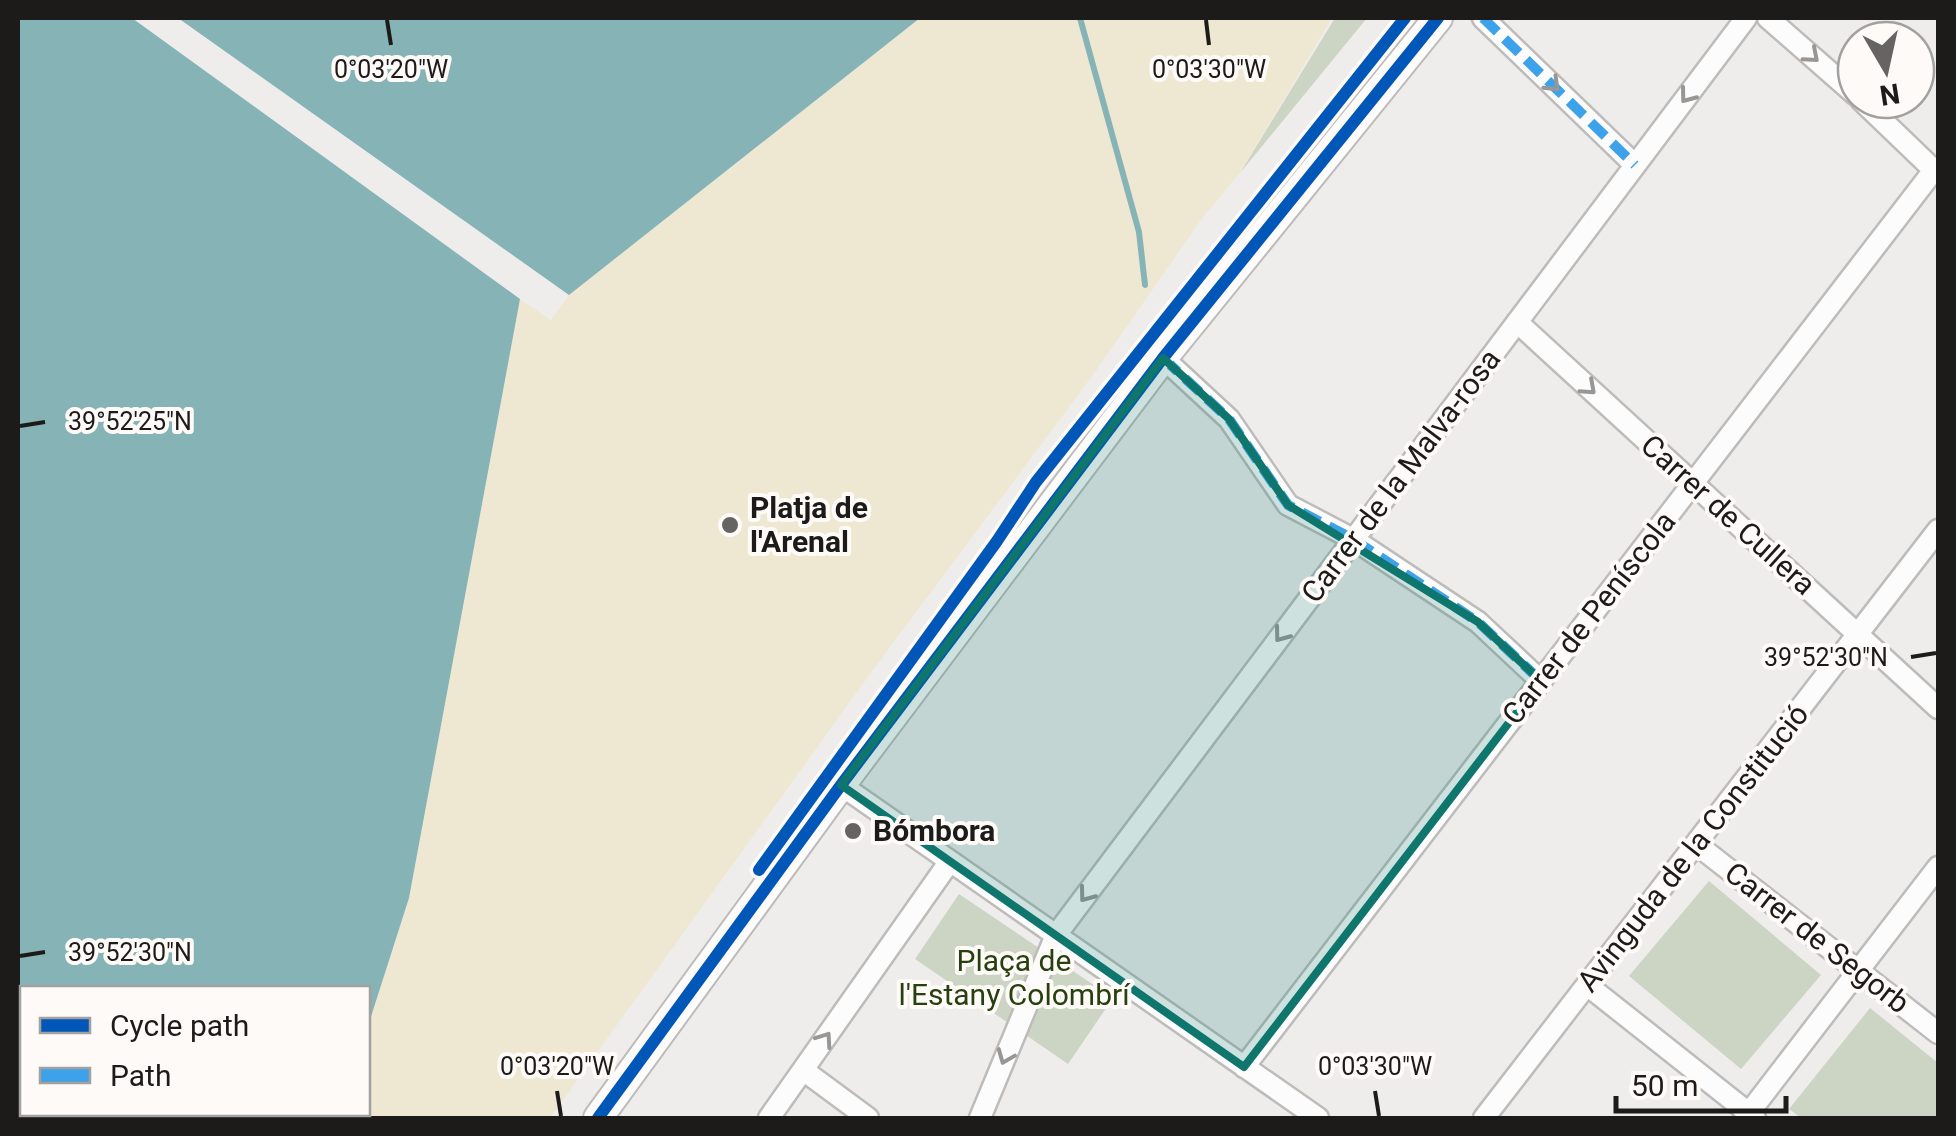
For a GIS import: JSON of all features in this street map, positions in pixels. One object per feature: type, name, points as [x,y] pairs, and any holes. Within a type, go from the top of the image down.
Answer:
[{"type":"street","points":[[598,1118],[841,785],[1162,358],[1438,18]]},
{"type":"street","points":[[1483,18],[1635,165]]},
{"type":"street","name":"Carrer de la Malva-rosa","points":[[980,1118],[1056,935],[1746,18]]},
{"type":"street","points":[[1768,18],[1836,78]]},
{"type":"street","points":[[1882,120],[1936,172]]},
{"type":"street","name":"Carrer de Peníscola","points":[[1244,1067],[1936,172]]},
{"type":"street","name":"Carrer de Cullera","points":[[1516,322],[1938,708]]},
{"type":"street","points":[[1162,358],[1229,418],[1288,505],[1353,539],[1478,622],[1541,681]]},
{"type":"street","name":"Avinguda de la Constitució","points":[[1484,1118],[1938,530]]},
{"type":"street","points":[[841,785],[1318,1118]]},
{"type":"street","name":"Carrer de Segorb","points":[[1696,844],[1938,1033]]},
{"type":"street","points":[[770,1118],[950,861]]},
{"type":"street","points":[[1587,985],[1749,1117],[1938,868]]},
{"type":"street","points":[[803,1070],[868,1118]]},
{"type":"highlighted area","points":[[1163,358],[1229,419],[1288,505],[1478,622],[1541,681],[1244,1067],[841,785]]},
{"type":"green space","points":[[1335,18],[1367,18],[1240,173]]},
{"type":"green space","points":[[1709,881],[1821,975],[1741,1069],[1629,976]]},
{"type":"green space","name":"Plaça de l'Estany Colombrí","points":[[959,894],[1113,998],[1068,1064],[915,959]]},
{"type":"green space","points":[[1870,1008],[1938,1063],[1938,1118],[1801,1118],[1789,1109]]},
{"type":"sand","name":"Platja de l'Arenal","points":[[920,18],[1332,18],[1240,173],[1203,217],[1093,375],[870,674],[550,1118],[332,1118],[370,1116],[370,1020],[409,898],[520,299],[551,320],[569,295]]},
{"type":"water","points":[[18,18],[132,18],[520,299],[409,898],[370,1020],[370,986],[20,986],[20,1116],[334,1116],[18,1118]]},
{"type":"water","points":[[178,18],[920,18],[569,295]]},
{"type":"waterway","points":[[1080,18],[1139,232],[1145,285]]},
{"type":"marked path","points":[[1483,18],[1635,165]]},
{"type":"marked path","points":[[1163,358],[1229,419],[1288,505],[1353,539],[1478,622],[1541,681]]},
{"type":"cycle path","points":[[759,870],[1036,482],[1405,18]]},
{"type":"cycle path","points":[[598,1118],[841,785],[1163,358],[1438,18]]},
{"type":"place","name":"Platja de l'Arenal","points":[[730,525]]},
{"type":"place","name":"Bómbora","points":[[853,831]]}]
